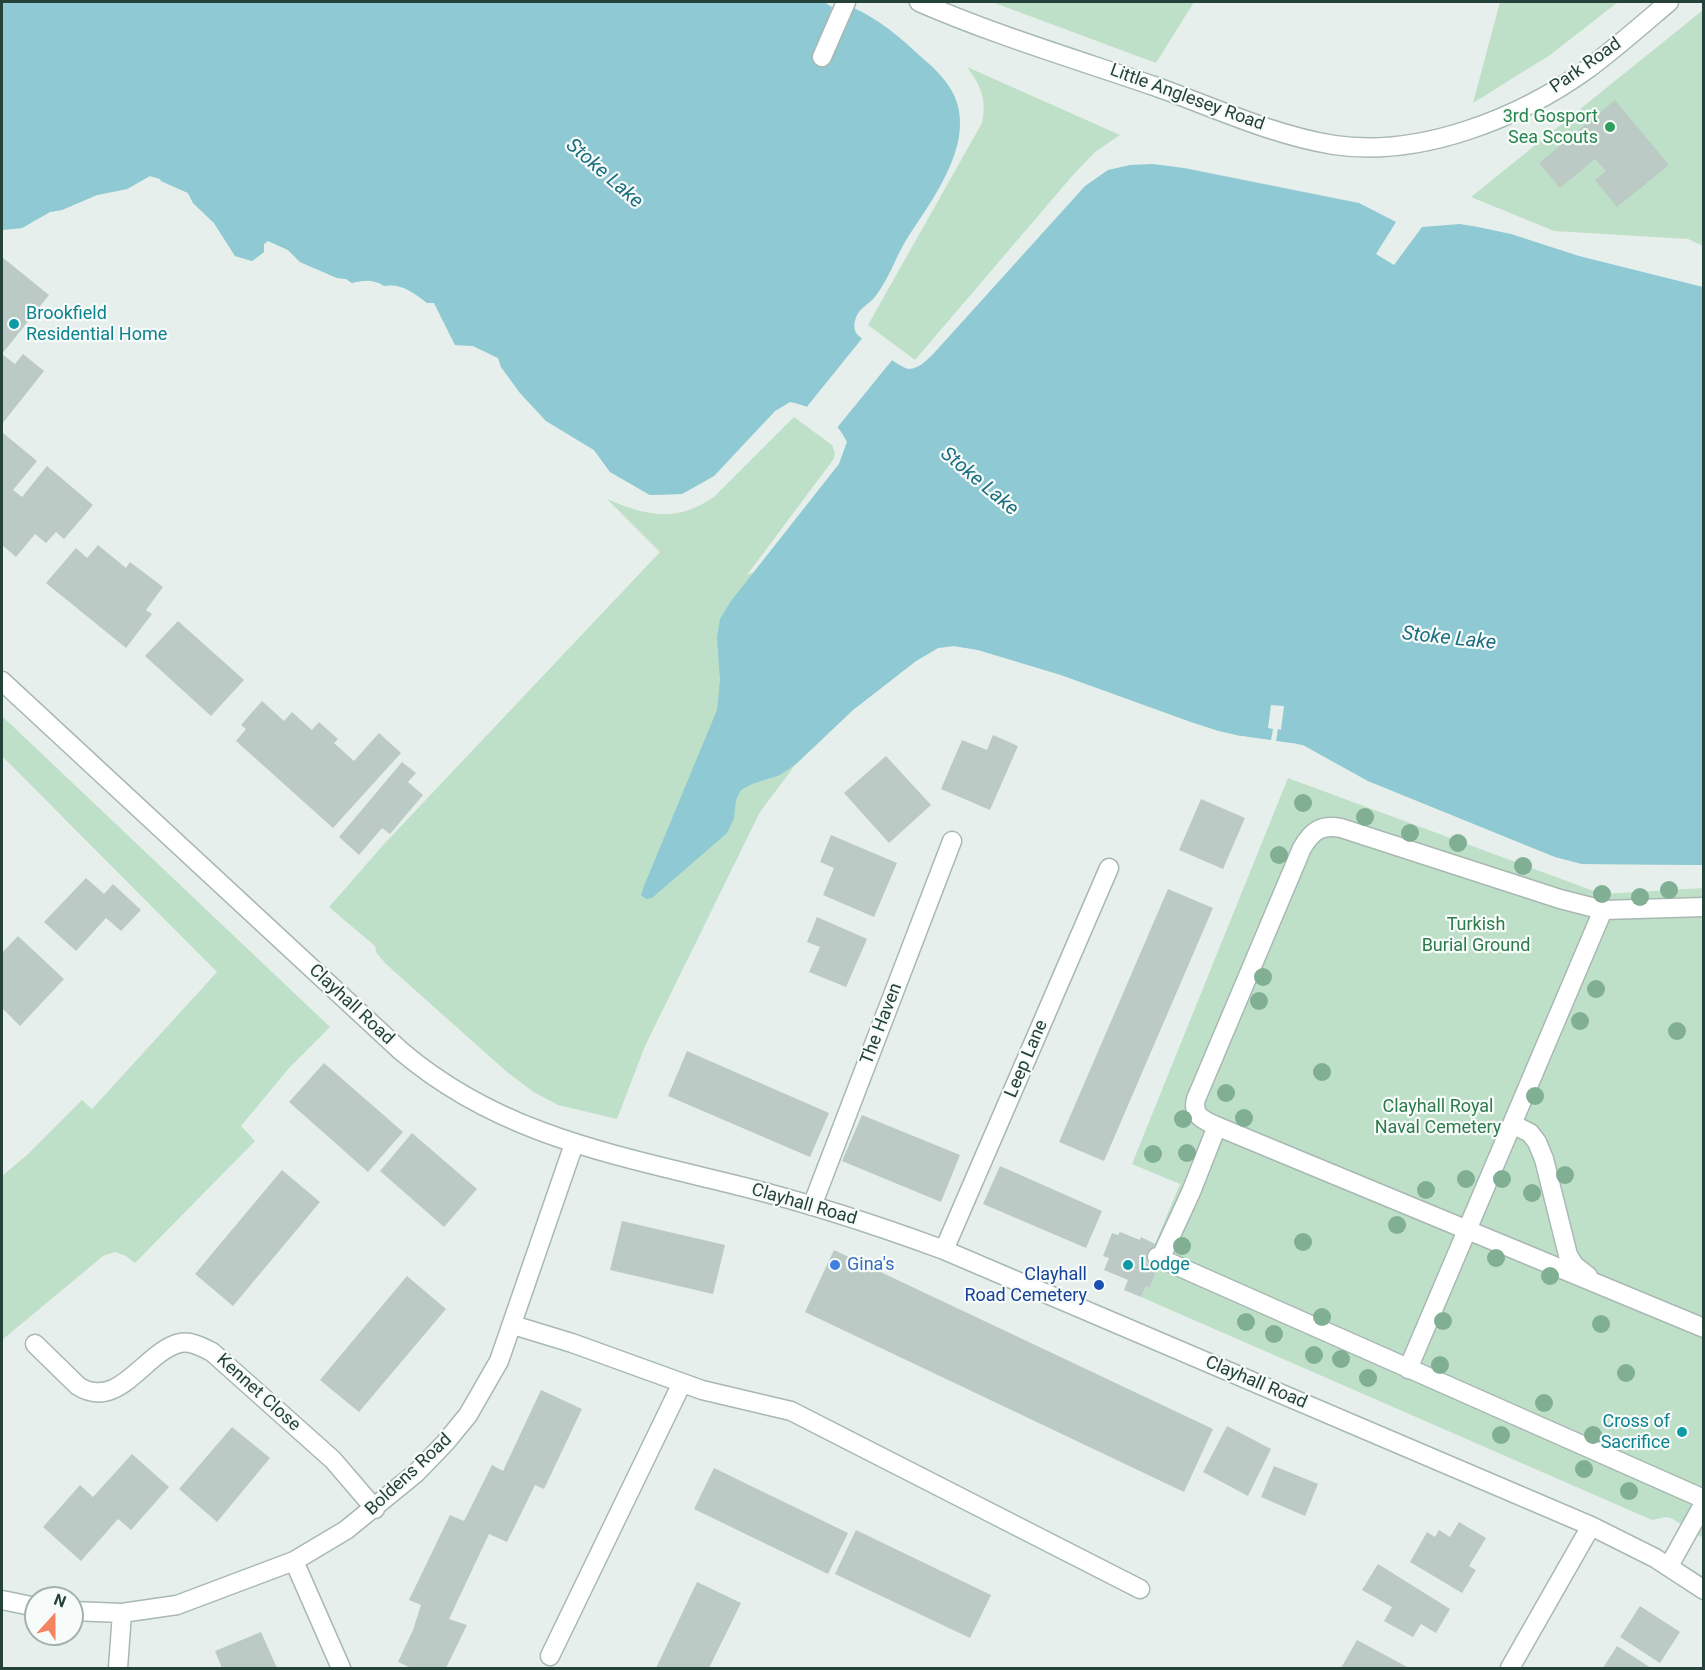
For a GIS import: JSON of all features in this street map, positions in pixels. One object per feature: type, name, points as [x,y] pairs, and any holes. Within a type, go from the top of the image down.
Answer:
[{"type":"street","points":[[822,57],[846,2]]},
{"type":"street","name":"Little Anglesey Road","points":[[919,2],[987,29],[1280,132],[1312,140],[1335,145],[1385,147],[1420,143],[1462,131]]},
{"type":"street","name":"Park Road","points":[[1462,131],[1529,104],[1570,80],[1607,54],[1669,2]]},
{"type":"street","name":"Clayhall Road","points":[[2,681],[420,1067],[450,1089],[488,1110],[573,1144],[812,1206],[944,1250],[1591,1526],[1669,1566],[1704,1590]]},
{"type":"street","points":[[1704,907],[1603,910],[1560,899],[1341,828],[1322,827],[1308,838],[1294,866],[1194,1102],[1197,1114],[1217,1126],[1704,1328]]},
{"type":"street","name":"The Haven","points":[[812,1206],[952,841]]},
{"type":"street","name":"Leep Lane","points":[[944,1250],[1109,868]]},
{"type":"street","points":[[1408,1369],[1603,910]]},
{"type":"street","points":[[1512,1124],[1530,1133],[1537,1142],[1544,1159],[1564,1243],[1574,1265],[1581,1272],[1615,1292]]},
{"type":"street","points":[[1217,1126],[1191,1192],[1159,1258],[1703,1504],[1669,1566]]},
{"type":"street","name":"Boldens Road","points":[[84,1611],[122,1613],[177,1605],[294,1562],[334,1539],[375,1509],[417,1473],[458,1428],[500,1361],[573,1144]]},
{"type":"street","points":[[513,1325],[572,1343],[722,1396],[791,1411],[1140,1589]]},
{"type":"street","name":"Kennet Close","points":[[35,1344],[78,1386],[86,1391],[95,1392],[103,1392],[121,1384],[171,1347],[181,1343],[201,1346],[212,1352],[333,1460],[375,1509]]},
{"type":"street","points":[[550,1656],[682,1383]]},
{"type":"street","points":[[1510,1668],[1591,1526]]},
{"type":"street","points":[[294,1562],[341,1668]]},
{"type":"street","points":[[2,1600],[24,1605]]},
{"type":"street","points":[[118,1668],[122,1613]]},
{"type":"green space","points":[[992,2],[1194,2],[1156,63]]},
{"type":"green space","points":[[1500,2],[1618,2],[1550,55],[1473,103]]},
{"type":"green space","name":"3rd Gosport Sea Scouts","points":[[1703,10],[1703,246],[1688,239],[1554,231],[1471,197]]},
{"type":"green space","points":[[967,67],[1120,135],[1095,152],[1073,175],[915,360],[868,325],[982,123],[984,107],[982,93]]},
{"type":"green space","points":[[149,173],[187,187],[259,233],[803,375],[1703,865],[1582,864],[1555,857],[1368,781],[1303,745],[1219,731],[1061,675],[978,650],[954,646],[938,648],[916,661],[853,710],[796,764],[760,812],[645,1046],[617,1119],[558,1105],[532,1091],[507,1072],[387,965],[377,954],[375,946],[329,907],[385,843],[660,552],[607,499],[648,513],[674,514],[687,511],[714,497],[794,417],[832,445],[835,453],[833,460],[747,575],[754,572],[839,464],[847,442],[837,427],[823,415],[790,402],[775,411],[714,476],[682,494],[650,495],[610,472],[594,450],[546,421],[520,393],[501,367],[498,358],[473,346],[455,345],[434,303],[427,303],[402,287],[384,286],[368,281],[352,283],[346,279],[337,278],[300,262],[288,250],[268,241],[264,244],[264,252],[252,261],[235,256],[214,223],[193,203],[188,193],[160,179],[150,176],[127,189],[97,195],[62,210],[50,212],[22,228],[2,230]]},
{"type":"green space","points":[[2,716],[330,1027],[289,1068],[241,1126],[255,1141],[135,1263],[115,1252],[103,1256],[2,1340],[2,1176],[27,1155],[82,1100],[92,1109],[217,972],[2,756]]},
{"type":"green space","name":"Clayhall Royal Naval Cemetery","points":[[1288,778],[1602,894],[1703,888],[1703,1538],[1671,1518],[1652,1520],[1141,1297],[1146,1286],[1150,1287],[1158,1268],[1142,1261],[1145,1254],[1150,1256],[1180,1184],[1132,1164]]},
{"type":"water","name":"Stoke Lake","points":[[2,2],[824,2],[832,7],[820,41],[848,20],[854,8],[889,29],[934,69],[953,93],[959,112],[960,132],[948,171],[905,242],[881,288],[859,312],[854,328],[860,337],[874,348],[909,369],[920,365],[935,352],[1085,186],[1108,170],[1130,165],[1153,164],[1184,168],[1359,203],[1396,222],[1376,254],[1394,265],[1422,227],[1460,224],[1511,234],[1579,256],[1703,287],[1703,865],[1582,864],[1555,857],[1368,781],[1303,745],[1219,731],[1061,675],[978,650],[954,646],[938,648],[916,661],[853,710],[796,764],[780,775],[741,790],[736,800],[734,818],[727,833],[652,898],[646,899],[641,895],[644,886],[717,710],[720,680],[717,637],[720,619],[731,601],[839,464],[847,442],[843,434],[823,415],[790,402],[775,411],[714,476],[682,494],[650,495],[610,472],[594,450],[546,421],[520,393],[501,367],[498,358],[473,346],[455,345],[434,303],[427,303],[402,287],[384,286],[368,281],[352,283],[346,279],[337,278],[300,262],[288,250],[268,241],[264,244],[264,252],[252,261],[235,256],[214,223],[193,203],[188,193],[160,179],[150,176],[127,189],[97,195],[62,210],[50,212],[22,228],[2,230]]},
{"type":"pier","points":[[864,336],[893,359],[836,429],[805,409]]},
{"type":"pier","points":[[1271,705],[1284,706],[1281,730],[1278,729],[1276,741],[1298,744],[1298,747],[1240,739],[1241,736],[1271,740],[1273,729],[1268,728]]},
{"type":"building","points":[[1615,100],[1669,165],[1617,207],[1595,180],[1606,171],[1595,159],[1560,188],[1539,163]]},
{"type":"building","points":[[2,257],[49,295],[2,354]]},
{"type":"building","points":[[2,354],[15,364],[23,354],[44,371],[2,424]]},
{"type":"building","points":[[3,433],[37,461],[13,490],[22,497],[47,466],[93,505],[64,539],[56,532],[46,543],[35,534],[16,557],[2,545]]},
{"type":"building","points":[[98,545],[126,568],[130,562],[163,587],[146,610],[152,614],[126,648],[46,583],[76,548],[87,558]]},
{"type":"building","points":[[178,621],[244,680],[211,716],[145,656]]},
{"type":"building","points":[[262,701],[284,721],[292,712],[312,730],[319,722],[338,739],[334,743],[354,761],[379,733],[401,753],[333,828],[236,741],[246,729],[241,725]]},
{"type":"building","points":[[993,735],[1018,746],[990,810],[941,789],[962,740],[987,750]]},
{"type":"building","points":[[886,756],[931,805],[889,843],[844,793]]},
{"type":"building","points":[[402,762],[416,773],[408,782],[423,795],[390,834],[382,828],[359,855],[339,837]]},
{"type":"building","points":[[1201,799],[1245,818],[1223,869],[1179,850]]},
{"type":"building","points":[[831,835],[897,863],[874,917],[823,895],[834,868],[820,862]]},
{"type":"building","points":[[86,878],[104,894],[113,884],[141,910],[121,931],[106,918],[76,951],[44,922]]},
{"type":"building","points":[[1168,889],[1213,908],[1104,1161],[1059,1142]]},
{"type":"building","points":[[817,917],[867,939],[846,987],[809,972],[820,947],[807,942]]},
{"type":"building","points":[[18,936],[64,979],[20,1026],[2,1008],[2,953]]},
{"type":"building","points":[[687,1051],[829,1113],[810,1157],[668,1096]]},
{"type":"building","points":[[324,1063],[403,1132],[368,1172],[289,1102]]},
{"type":"building","points":[[862,1115],[960,1155],[941,1202],[842,1161]]},
{"type":"building","points":[[412,1133],[477,1189],[444,1227],[380,1171]]},
{"type":"building","points":[[1000,1166],[1102,1211],[1086,1248],[983,1204]]},
{"type":"building","points":[[282,1170],[320,1202],[233,1306],[195,1274]]},
{"type":"building","points":[[622,1221],[725,1245],[713,1294],[610,1270]]},
{"type":"building","name":"Lodge","points":[[1120,1232],[1140,1240],[1141,1237],[1155,1244],[1150,1256],[1145,1254],[1142,1261],[1158,1268],[1150,1287],[1146,1286],[1141,1297],[1124,1290],[1128,1280],[1104,1270],[1109,1258],[1103,1256],[1112,1233],[1118,1235]]},
{"type":"building","points":[[834,1250],[1213,1429],[1184,1492],[805,1312]]},
{"type":"building","points":[[407,1276],[446,1309],[359,1412],[320,1380]]},
{"type":"building","points":[[541,1390],[582,1409],[544,1489],[535,1485],[507,1542],[489,1534],[449,1619],[467,1625],[446,1668],[411,1668],[398,1662],[413,1630],[421,1605],[409,1600],[450,1515],[464,1521],[492,1465],[503,1471]]},
{"type":"building","points":[[1227,1426],[1271,1449],[1248,1496],[1203,1472]]},
{"type":"building","points":[[232,1427],[270,1458],[217,1522],[179,1489]]},
{"type":"building","points":[[132,1454],[169,1487],[131,1530],[118,1519],[81,1561],[43,1527],[80,1485],[93,1497]]},
{"type":"building","points":[[1274,1466],[1318,1484],[1305,1516],[1261,1497]]},
{"type":"building","points":[[714,1468],[848,1533],[828,1574],[694,1509]]},
{"type":"building","points":[[1459,1522],[1486,1538],[1469,1566],[1476,1570],[1462,1593],[1410,1562],[1427,1532],[1435,1537],[1439,1530],[1450,1537]]},
{"type":"building","points":[[856,1530],[991,1595],[970,1638],[835,1574]]},
{"type":"building","points":[[1378,1564],[1450,1609],[1436,1633],[1421,1624],[1413,1637],[1384,1621],[1392,1607],[1362,1590]]},
{"type":"building","points":[[697,1582],[741,1603],[709,1668],[656,1668]]},
{"type":"building","points":[[1640,1606],[1680,1632],[1660,1663],[1620,1637]]},
{"type":"building","points":[[261,1632],[277,1668],[222,1668],[215,1651]]},
{"type":"building","points":[[1357,1640],[1409,1668],[1341,1668]]},
{"type":"building","points":[[1617,1646],[1651,1668],[1603,1668]]},
{"type":"place","name":"3rd Gosport Sea Scouts","points":[[1610,127]]},
{"type":"place","name":"Brookfield Residential Home","points":[[14,324]]},
{"type":"place","name":"Gina's","points":[[835,1265]]},
{"type":"place","name":"Lodge","points":[[1128,1265]]},
{"type":"place","name":"Clayhall Road Cemetery","points":[[1099,1285]]},
{"type":"place","name":"Cross of Sacrifice","points":[[1682,1432]]},
{"type":"park label","name":"Turkish Burial Ground","points":[[1476,935]]}]
